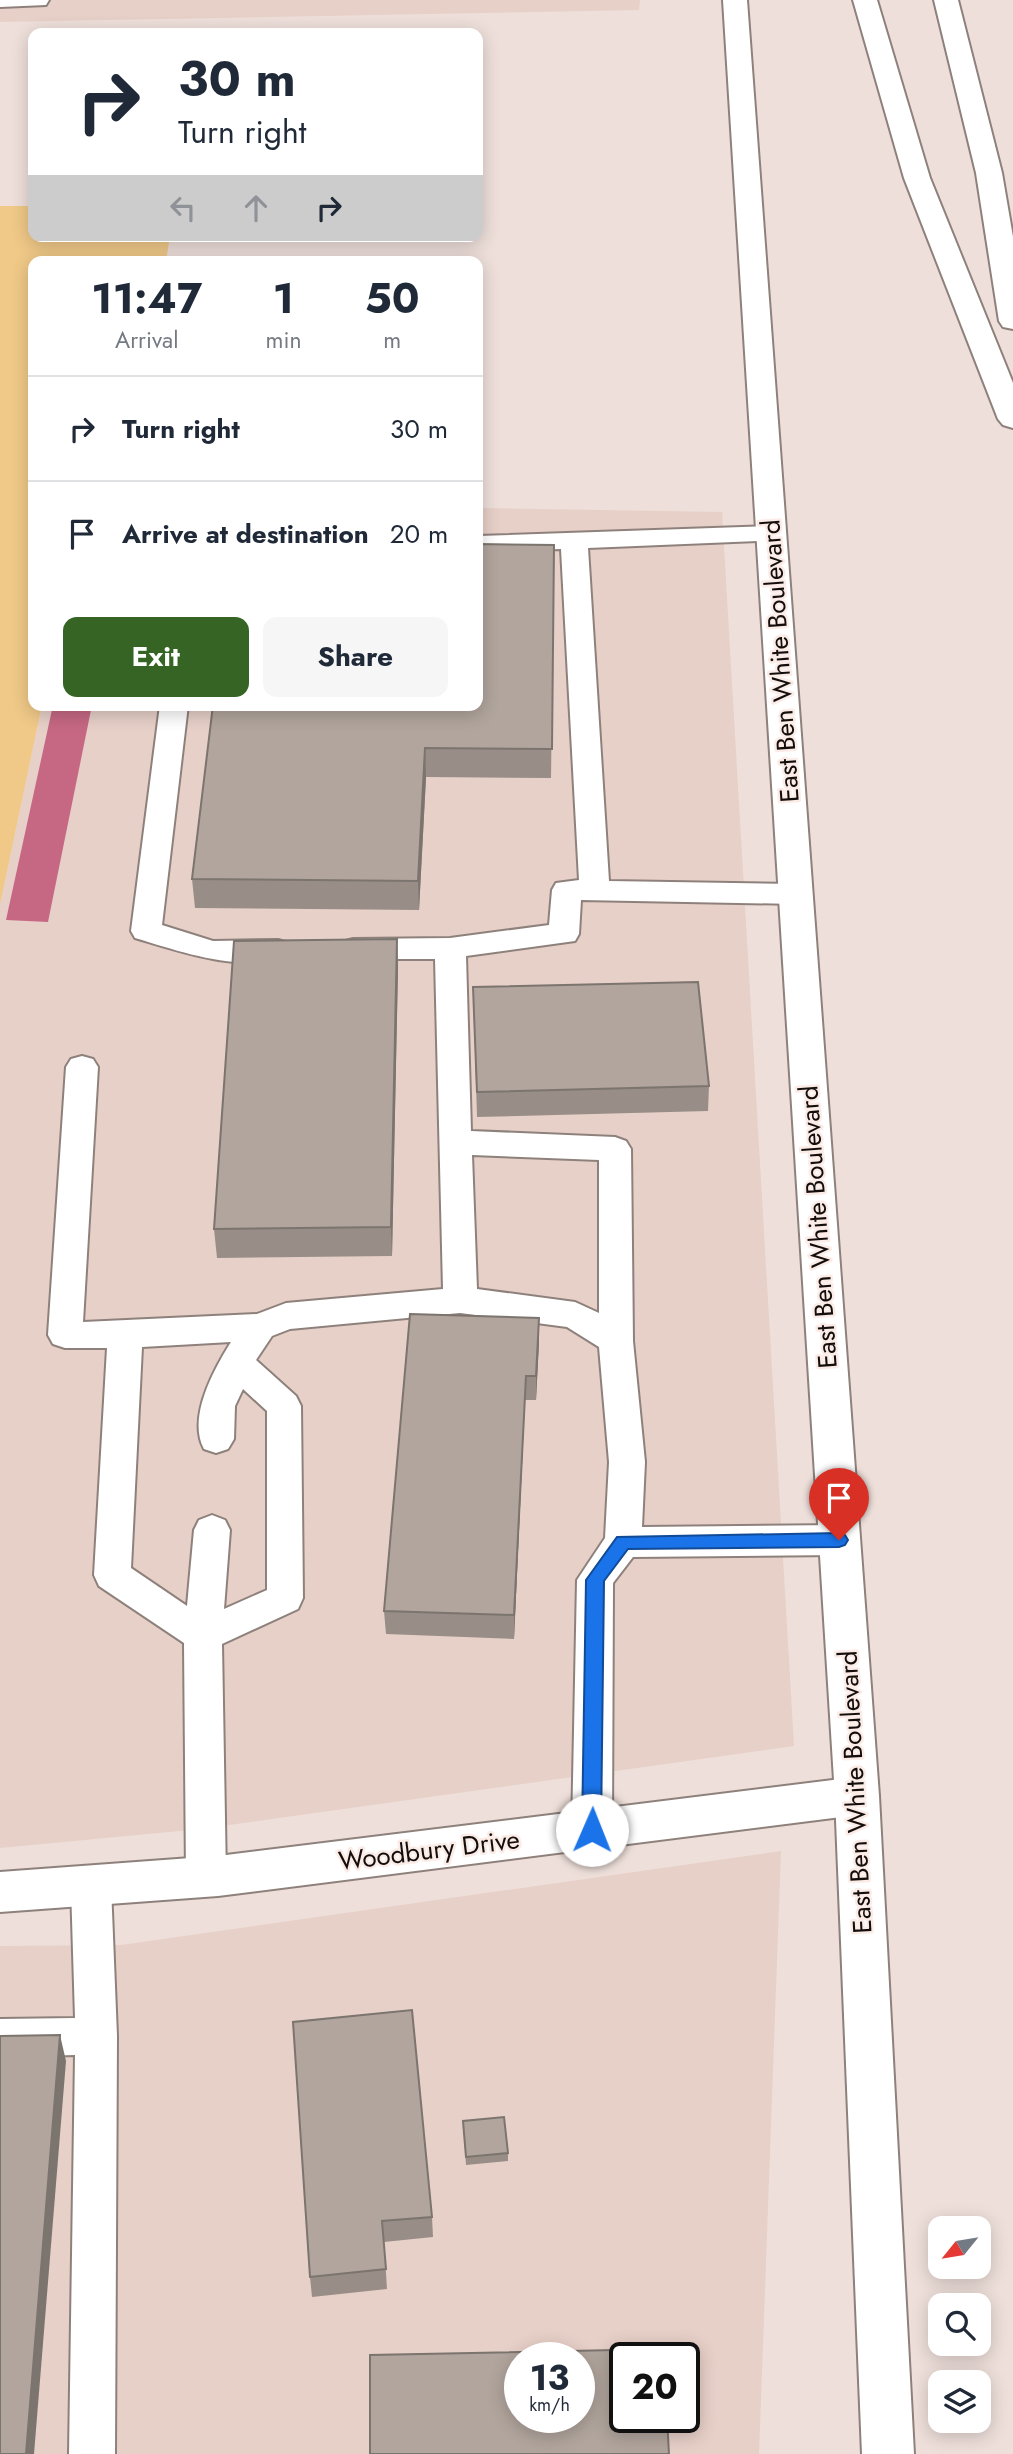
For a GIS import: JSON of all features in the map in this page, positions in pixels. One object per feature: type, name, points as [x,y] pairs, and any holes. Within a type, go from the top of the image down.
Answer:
[{"type":"main road","points":[[0,0],[37,0]]},
{"type":"main road","name":"East Ben White Boulevard","points":[[735,0],[856,1796],[888,2454]]},
{"type":"main road","points":[[865,0],[917,178],[1013,419]]},
{"type":"main road","points":[[946,0],[989,173],[1013,321]]},
{"type":"main road","name":"Woodbury Drive","points":[[0,1892],[206,1877],[856,1796]]},
{"type":"lane","points":[[483,544],[771,534]]},
{"type":"lane","points":[[573,540],[595,891]]},
{"type":"lane","points":[[173,711],[146,930],[212,951],[450,948],[564,934],[567,890],[796,894]]},
{"type":"lane","points":[[450,948],[460,1300]]},
{"type":"lane","points":[[82,1067],[65,1335],[125,1335],[260,1327],[286,1315],[460,1300],[575,1315],[616,1341]]},
{"type":"lane","points":[[455,1142],[615,1149],[616,1341],[628,1462],[623,1542],[595,1580],[592,1830]]},
{"type":"lane","points":[[216,1439],[218,1406],[237,1363],[260,1327]]},
{"type":"lane","points":[[125,1335],[112,1575],[203,1636]]},
{"type":"lane","points":[[203,1636],[285,1598],[284,1406],[237,1363]]},
{"type":"lane","points":[[206,1877],[203,1636],[212,1530]]},
{"type":"lane","points":[[623,1542],[839,1540]]},
{"type":"lane","points":[[91,1885],[96,2036],[92,2454]]},
{"type":"lane","points":[[0,2038],[96,2036]]},
{"type":"shaded area","points":[[0,0],[640,0],[639,10],[0,22]]},
{"type":"shaded area","points":[[0,206],[28,206],[28,242],[169,242],[167,256],[28,256],[28,711],[41,711],[0,905]]},
{"type":"shaded area","points":[[483,508],[722,512],[794,1746],[201,1829],[0,1848],[0,905],[41,711],[483,711]]},
{"type":"shaded area","points":[[52,711],[91,711],[48,922],[6,920]]},
{"type":"shaded area","points":[[781,1851],[759,2454],[0,2454],[0,1946],[121,1945]]},
{"type":"building","points":[[483,544],[554,545],[552,749],[425,748],[418,881],[192,879],[212,711],[483,711]]},
{"type":"building","points":[[397,939],[391,1227],[214,1229],[234,941]]},
{"type":"building","points":[[698,982],[709,1086],[477,1092],[473,987]]},
{"type":"building","points":[[410,1314],[539,1318],[536,1376],[526,1376],[514,1615],[384,1611]]},
{"type":"building","points":[[412,2010],[432,2217],[382,2221],[386,2269],[310,2277],[293,2022]]},
{"type":"building","points":[[60,2035],[26,2454],[0,2454],[0,2036]]},
{"type":"building","points":[[504,2117],[508,2153],[466,2157],[463,2121]]},
{"type":"building","points":[[595,2350],[609,2350],[609,2433],[668,2433],[669,2454],[370,2454],[370,2355],[504,2352],[504,2433],[595,2433]]},
{"type":"route","points":[[592,1830],[595,1580],[623,1542],[839,1540]]}]
